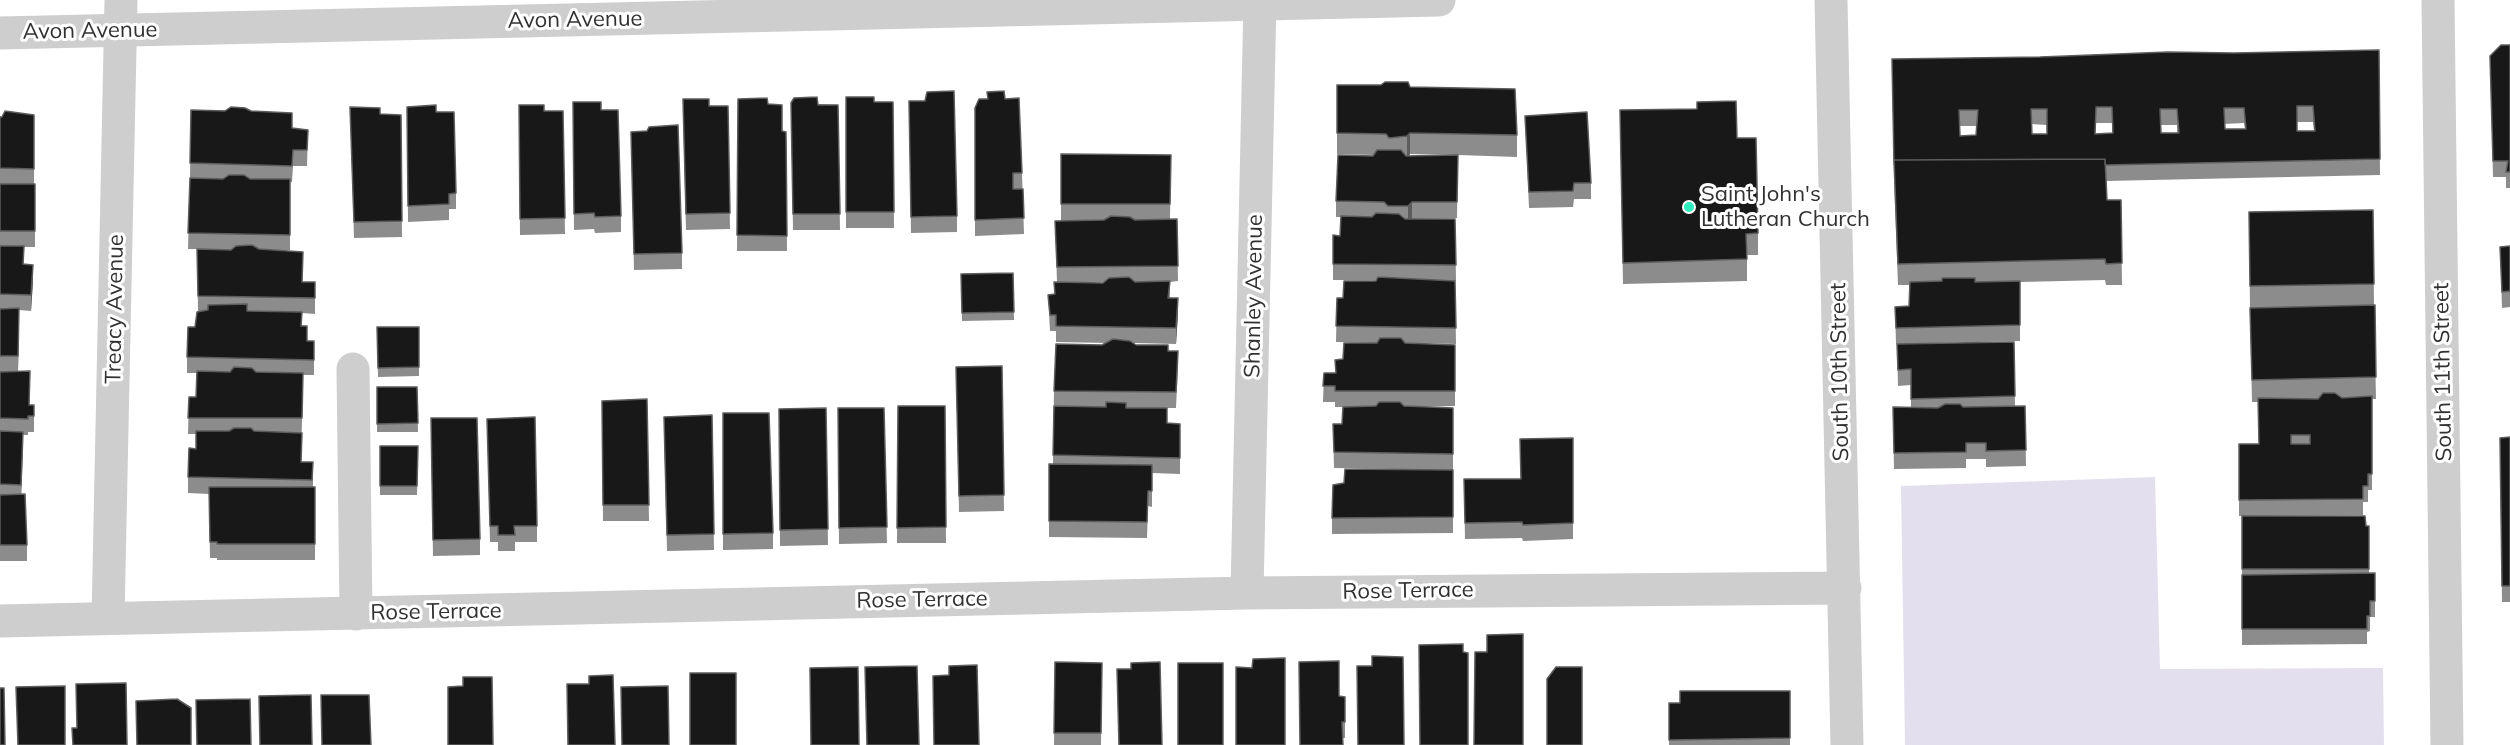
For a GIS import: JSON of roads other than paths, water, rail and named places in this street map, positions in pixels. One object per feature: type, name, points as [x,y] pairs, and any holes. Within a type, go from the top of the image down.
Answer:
[{"type":"street","name":"Avon Avenue","points":[[0,33],[121,15],[1439,0]]},
{"type":"street","name":"South 10th Street","points":[[1831,0],[1847,745]]},
{"type":"street","name":"South 11th Street","points":[[2438,0],[2447,745]]},
{"type":"street","name":"Shanley Avenue","points":[[1247,592],[1260,2]]},
{"type":"street","name":"Treacy Avenue","points":[[108,618],[121,15]]},
{"type":"street","points":[[353,369],[356,614]]},
{"type":"street","name":"Rose Terrace","points":[[0,621],[1247,592],[1845,588]]},
{"type":"place","name":"Saint John's Lutheran Church","points":[[1689,207]]}]
